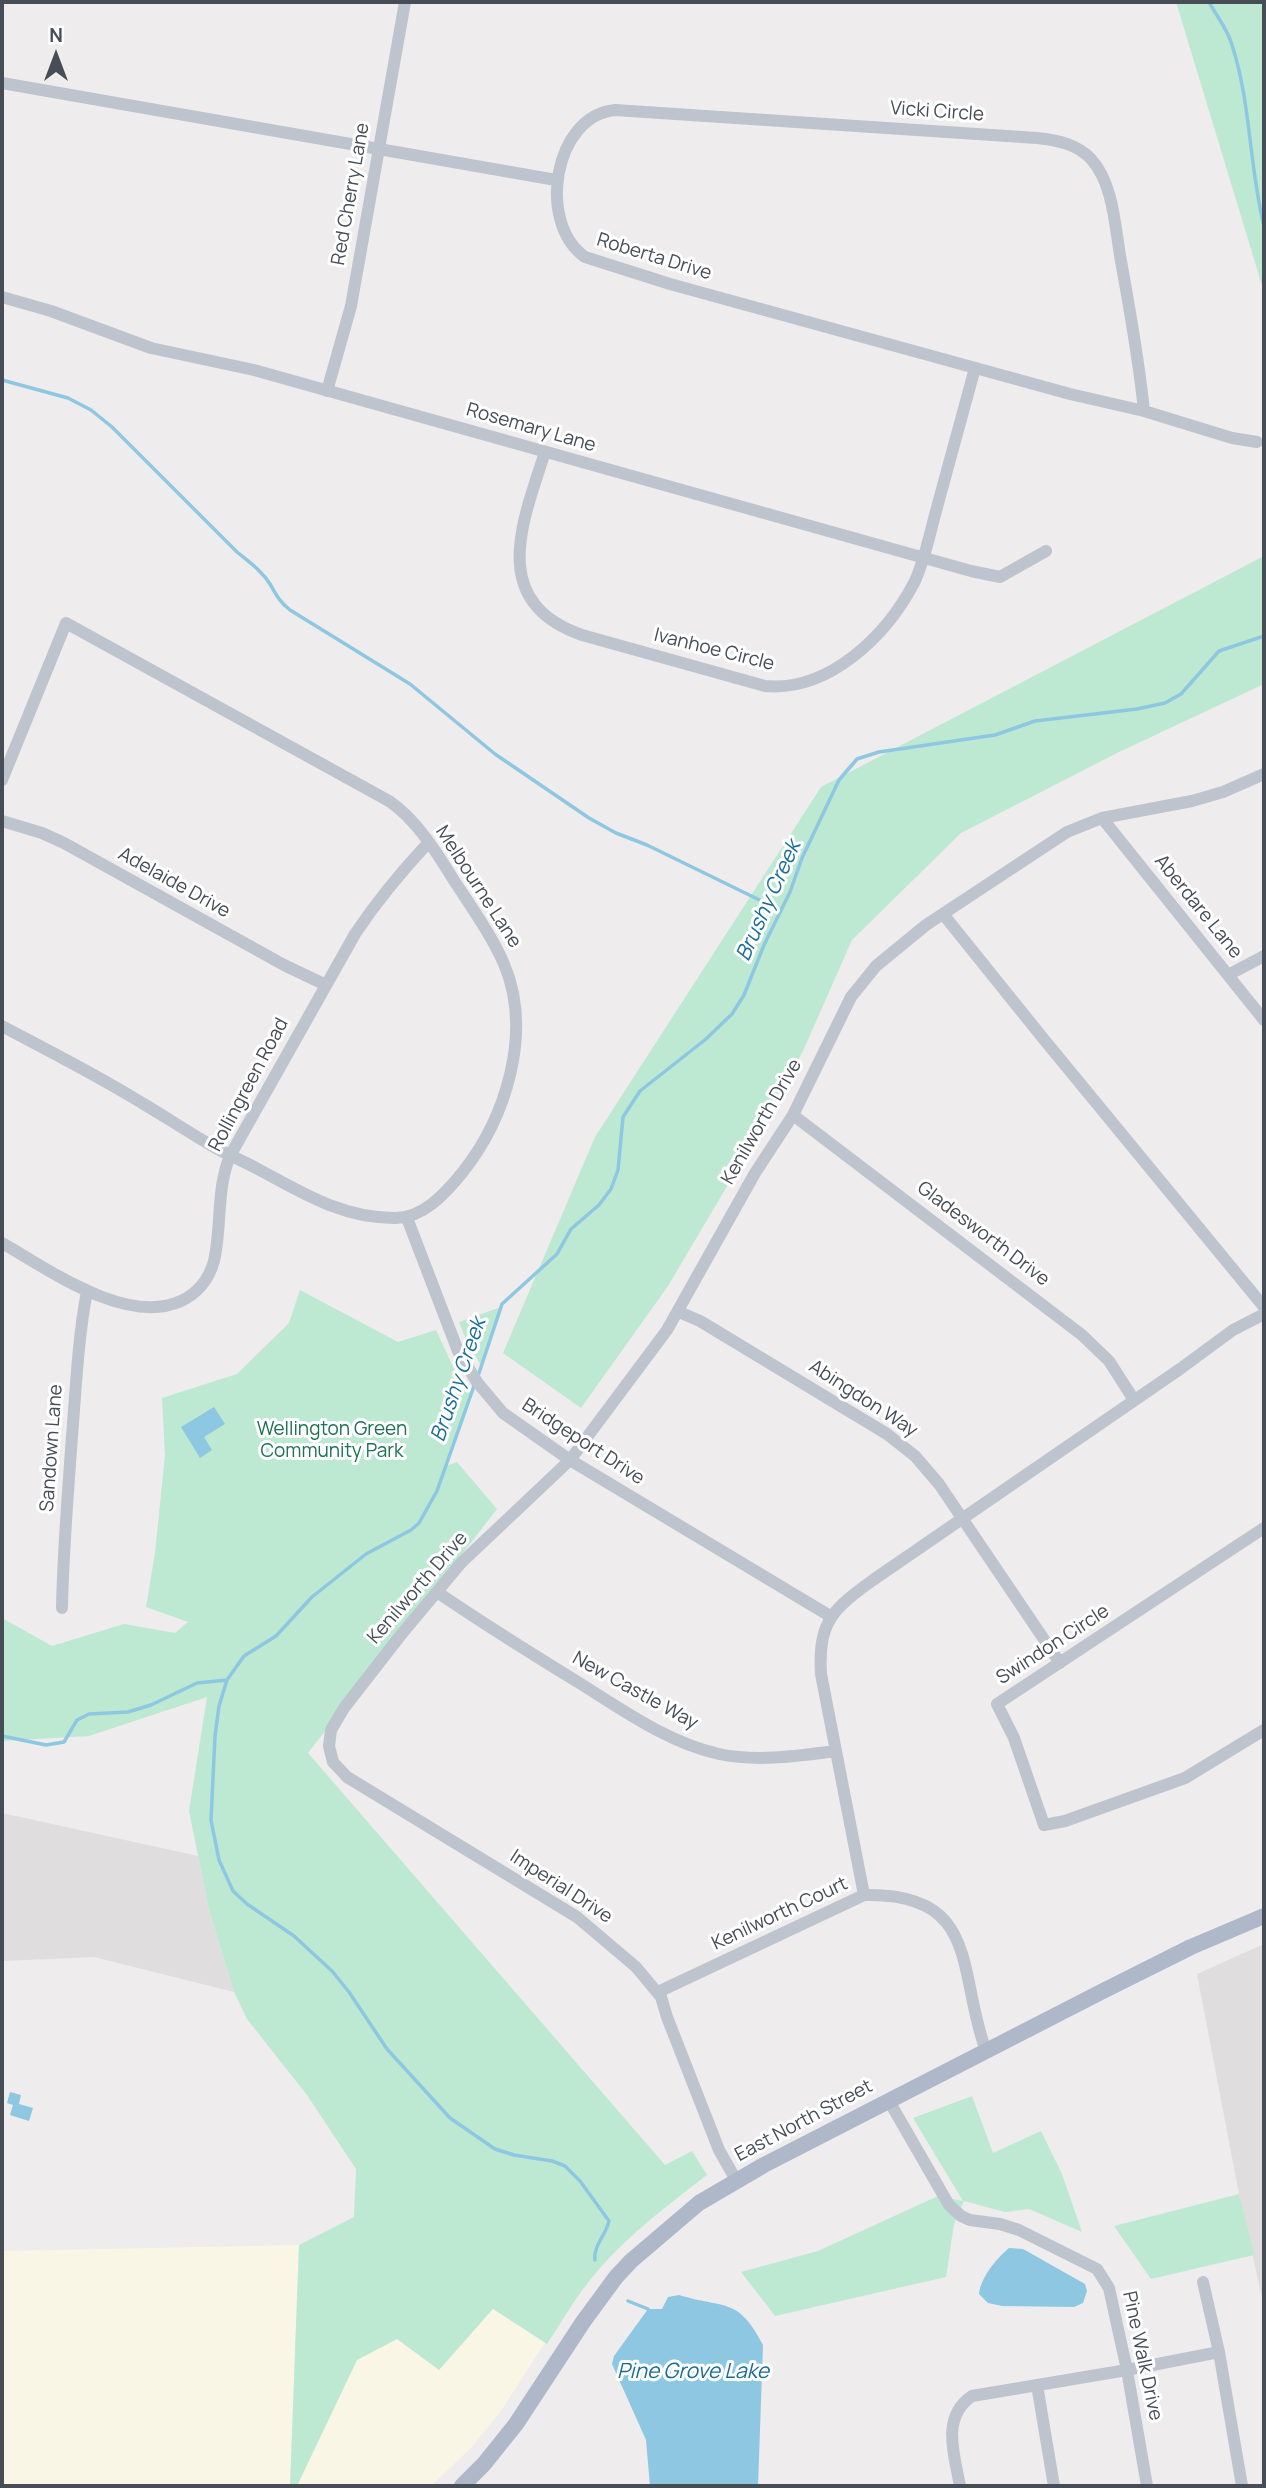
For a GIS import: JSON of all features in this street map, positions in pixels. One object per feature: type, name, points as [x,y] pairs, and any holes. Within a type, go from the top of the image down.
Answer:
[{"type":"main road","name":"East North Street","points":[[462,2486],[510,2432],[616,2277],[690,2210],[736,2180],[889,2101],[1191,1947],[1264,1916]]},
{"type":"street","name":"Red Cherry Lane","points":[[327,391],[351,306],[405,2]]},
{"type":"street","points":[[2,83],[556,180]]},
{"type":"street","name":"Vicki Circle","points":[[556,180],[569,144],[582,124],[601,113],[615,110],[718,115],[1063,142],[1077,148],[1091,159],[1105,184],[1134,327],[1143,411]]},
{"type":"street","name":"Roberta Drive","points":[[556,180],[558,212],[564,231],[572,246],[585,257],[670,284],[975,368],[1143,411],[1232,438],[1258,442]]},
{"type":"street","name":"Rosemary Lane","points":[[2,297],[51,311],[151,348],[254,370],[1000,577],[1046,551]]},
{"type":"street","name":"Ivanhoe Circle","points":[[545,452],[520,534],[519,559],[523,582],[533,600],[549,618],[571,631],[765,685],[785,686],[808,682],[832,671],[853,656],[881,629],[914,584],[975,368]]},
{"type":"street","name":"Melbourne Lane","points":[[2,780],[66,623],[389,801],[412,821],[463,893],[504,964],[513,997],[516,1040],[507,1083],[478,1152],[443,1196],[407,1218]]},
{"type":"street","name":"Kenilworth Drive","points":[[333,1762],[329,1746],[333,1726],[368,1677],[461,1563],[570,1460],[679,1312],[743,1195],[793,1115],[846,1007],[876,966],[903,942],[1054,840],[1102,818],[1192,801],[1223,792],[1264,774]]},
{"type":"street","name":"Aberdare Lane","points":[[1102,818],[1264,1020]]},
{"type":"street","name":"Adelaide Drive","points":[[2,821],[64,843],[284,965],[326,985]]},
{"type":"street","name":"Rollingreen Road","points":[[2,1243],[87,1291],[114,1300],[152,1307],[176,1303],[195,1292],[208,1276],[214,1260],[225,1175],[231,1154],[375,903],[428,843]]},
{"type":"street","points":[[943,914],[1264,1307]]},
{"type":"street","points":[[1228,975],[1264,956]]},
{"type":"street","points":[[2,1026],[63,1057],[211,1145],[340,1211],[372,1217],[407,1218]]},
{"type":"street","name":"Gladesworth Drive","points":[[793,1115],[1082,1335],[1109,1362],[1134,1400]]},
{"type":"street","name":"Bridgeport Drive","points":[[407,1218],[464,1362],[488,1396],[516,1424],[570,1460],[830,1616]]},
{"type":"street","name":"Sandown Lane","points":[[62,1608],[77,1375],[87,1291]]},
{"type":"street","name":"Abingdon Way","points":[[679,1312],[736,1343],[896,1440],[926,1468],[1060,1663]]},
{"type":"street","points":[[864,1895],[821,1665],[821,1650],[830,1616],[845,1601],[1222,1337],[1264,1314]]},
{"type":"street","name":"Swindon Circle","points":[[1264,1528],[997,1704],[1014,1738],[1044,1825],[1065,1821],[1185,1778],[1264,1730]]},
{"type":"street","name":"New Castle Way","points":[[437,1592],[600,1696],[685,1744],[719,1754],[757,1758],[836,1751]]},
{"type":"street","name":"Imperial Drive","points":[[333,1762],[354,1782],[577,1917],[622,1953],[659,1992],[719,2150],[736,2180]]},
{"type":"street","name":"Kenilworth Court","points":[[659,1992],[864,1895],[913,1900],[933,1909],[947,1921],[959,1942],[976,2025],[986,2052]]},
{"type":"street","name":"Pine Walk Drive","points":[[889,2101],[949,2205],[961,2216],[1019,2230],[1097,2269],[1109,2288],[1127,2370],[1147,2486]]},
{"type":"street","points":[[1203,2282],[1219,2352],[1242,2486]]},
{"type":"street","points":[[960,2486],[954,2453],[953,2418],[960,2404],[972,2396],[1219,2352]]},
{"type":"street","points":[[1037,2385],[1054,2486]]},
{"type":"shaded area","points":[[2,1813],[198,1856],[209,1910],[234,1992],[94,1957],[2,1961]]},
{"type":"shaded area","points":[[1264,1944],[1264,2307],[1239,2194],[1197,1974]]},
{"type":"shaded area","points":[[299,2245],[290,2486],[2,2486],[2,2251]]},
{"type":"shaded area","points":[[493,2308],[546,2341],[501,2411],[471,2448],[431,2486],[297,2486],[357,2360],[397,2339],[439,2369]]},
{"type":"green space","points":[[1176,2],[1264,2],[1264,292]]},
{"type":"green space","points":[[1264,556],[1264,684],[1119,752],[961,833],[852,940],[803,1051],[749,1149],[668,1286],[581,1408],[503,1353],[595,1137],[821,787]]},
{"type":"green space","name":"Wellington Green Community Park","points":[[300,1290],[398,1342],[436,1330],[456,1373],[471,1394],[446,1466],[457,1462],[497,1509],[308,1753],[665,2165],[692,2151],[707,2175],[645,2224],[616,2251],[578,2295],[547,2344],[493,2309],[439,2370],[397,2339],[357,2360],[297,2486],[290,2486],[299,2245],[354,2217],[356,2169],[307,2095],[247,2019],[234,1992],[209,1910],[189,1811],[207,1697],[89,1736],[2,1741],[2,1618],[52,1646],[124,1624],[175,1633],[188,1622],[146,1607],[155,1553],[165,1455],[162,1398],[237,1374],[289,1323]]},
{"type":"green space","points":[[501,1307],[482,1367],[459,1322]]},
{"type":"green space","points":[[972,2096],[993,2153],[1041,2131],[1062,2174],[1082,2232],[1029,2209],[1005,2212],[964,2201],[954,2224],[946,2277],[775,2316],[741,2272],[818,2251],[938,2196],[963,2201],[913,2118]]},
{"type":"green space","points":[[1239,2194],[1254,2255],[1151,2279],[1114,2226]]},
{"type":"water","points":[[214,1407],[225,1424],[204,1437],[212,1450],[200,1458],[181,1427]]},
{"type":"water","points":[[10,2092],[21,2095],[19,2104],[33,2108],[29,2121],[10,2115],[13,2105],[7,2103]]},
{"type":"water","points":[[1009,2248],[1023,2249],[1085,2284],[1087,2291],[1083,2303],[1074,2307],[1002,2306],[988,2303],[979,2294],[983,2281],[994,2263]]},
{"type":"water","name":"Pine Grove Lake","points":[[679,2295],[737,2311],[746,2318],[763,2345],[758,2486],[650,2486],[646,2440],[612,2364],[614,2356],[648,2309],[662,2309],[668,2297]]},
{"type":"waterway","points":[[1209,2],[1227,33],[1238,67],[1264,226]]},
{"type":"waterway","points":[[2,380],[68,398],[91,410],[112,427],[267,579],[290,610],[410,684],[495,754],[589,818],[616,833],[647,845],[780,910]]},
{"type":"waterway","name":"Brushy Creek","points":[[478,1376],[502,1304],[557,1254],[571,1229],[599,1205],[611,1189],[618,1170],[623,1117],[640,1091],[706,1039],[732,1014],[744,995],[764,945],[790,892],[802,858],[839,780],[857,759],[879,752],[995,735],[1035,721],[1137,709],[1165,703],[1181,694],[1219,651],[1264,636]]},
{"type":"waterway","points":[[475,1383],[437,1491],[419,1523],[366,1554],[312,1597],[276,1636],[244,1656],[227,1680],[219,1706],[215,1736],[211,1820],[219,1860],[233,1891],[247,1904],[294,1936],[332,1971],[387,2049],[450,2118],[495,2149],[552,2161],[565,2166],[580,2181],[609,2221],[596,2250],[595,2260]]},
{"type":"waterway","name":"Brushy Creek","points":[[2,1736],[46,1745],[64,1742],[77,1720],[89,1714],[128,1712],[151,1705],[197,1683],[227,1680]]},
{"type":"waterway","points":[[628,2301],[648,2309]]}]
